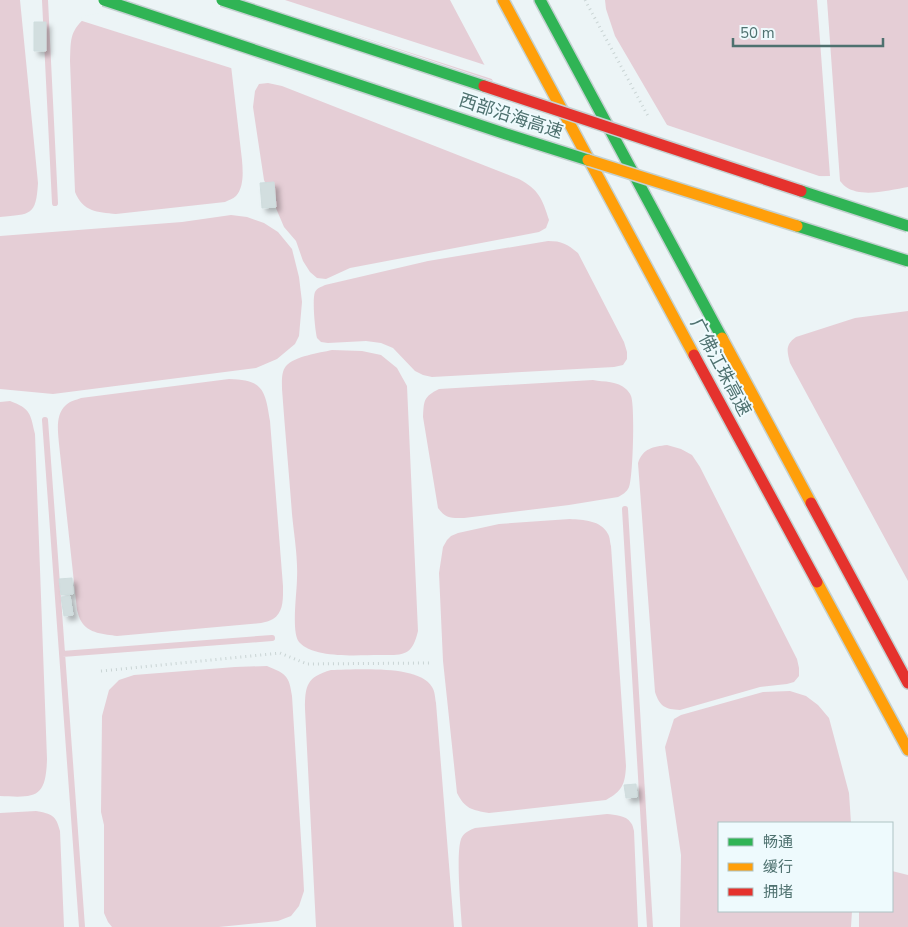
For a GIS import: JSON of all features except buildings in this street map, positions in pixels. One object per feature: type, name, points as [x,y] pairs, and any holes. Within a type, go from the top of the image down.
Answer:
[{"type":"highway","name":"西部沿海高速","points":[[104,0],[506,134],[908,261]]},
{"type":"highway","name":"西部沿海高速","points":[[222,0],[908,226]]},
{"type":"highway","name":"广佛江珠高速","points":[[503,0],[908,750]]},
{"type":"highway","name":"广佛江珠高速","points":[[540,0],[908,683]]},
{"type":"path","points":[[585,0],[651,122]]},
{"type":"path","points":[[101,671],[280,653],[307,664],[429,663]]},
{"type":"shaded area","points":[[0,0],[20,0],[38,183],[36,202],[30,211],[25,214],[0,217]]},
{"type":"shaded area","points":[[250,0],[450,0],[493,81]]},
{"type":"shaded area","points":[[605,0],[817,0],[830,176],[698,178],[615,36]]},
{"type":"shaded area","points":[[827,0],[908,0],[908,187],[868,193],[846,187],[840,181]]},
{"type":"shaded area","points":[[225,14],[243,174],[239,192],[236,196],[225,202],[116,214],[91,210],[86,207],[78,199],[75,192],[70,61],[73,32],[85,18]]},
{"type":"shaded area","points":[[268,83],[282,86],[519,179],[531,187],[542,200],[549,220],[546,228],[539,232],[350,268],[326,279],[317,278],[310,272],[303,261],[296,241],[284,227],[264,180],[253,107],[255,91],[259,84]]},
{"type":"shaded area","points":[[231,215],[247,217],[264,223],[278,232],[292,249],[299,277],[302,302],[299,336],[295,344],[277,359],[256,368],[53,394],[0,389],[0,236],[182,222]]},
{"type":"shaded area","points":[[548,241],[564,244],[578,253],[624,342],[627,359],[623,365],[432,377],[415,371],[393,348],[381,343],[366,341],[328,343],[321,342],[317,338],[314,296],[317,290],[325,285],[428,261]]},
{"type":"shaded area","points":[[908,311],[908,581],[790,363],[788,346],[796,337],[855,318]]},
{"type":"shaded area","points":[[332,350],[362,351],[381,355],[397,368],[407,386],[418,631],[413,646],[405,653],[394,655],[325,654],[306,647],[299,642],[295,630],[297,562],[282,377],[286,366],[295,360]]},
{"type":"shaded area","points":[[229,379],[249,381],[256,384],[264,394],[268,410],[283,586],[282,604],[279,613],[272,620],[261,623],[117,636],[97,633],[88,629],[81,621],[77,610],[58,434],[58,423],[62,409],[69,402],[81,398]]},
{"type":"shaded area","points":[[593,380],[619,384],[631,396],[633,426],[632,470],[629,487],[624,493],[618,497],[569,505],[464,518],[449,517],[441,512],[438,508],[423,417],[424,403],[430,394],[439,389]]},
{"type":"shaded area","points":[[10,401],[26,409],[32,421],[35,434],[47,759],[44,782],[41,788],[37,793],[22,797],[0,796],[0,402]]},
{"type":"shaded area","points":[[667,445],[692,455],[700,467],[797,659],[799,676],[794,682],[760,687],[680,710],[667,708],[659,701],[655,692],[638,463],[646,451]]},
{"type":"shaded area","points":[[570,519],[596,523],[605,529],[610,538],[626,766],[625,778],[622,787],[616,794],[606,800],[489,813],[474,810],[466,806],[457,793],[443,661],[439,573],[443,547],[451,536],[458,533],[499,524]]},
{"type":"shaded area","points":[[267,666],[286,676],[290,684],[292,696],[304,891],[299,906],[291,916],[278,921],[219,927],[112,927],[104,913],[104,825],[101,812],[102,716],[109,690],[119,680],[134,675]]},
{"type":"shaded area","points":[[370,669],[400,672],[425,680],[433,689],[436,703],[454,927],[316,927],[305,701],[307,688],[312,679],[331,670]]},
{"type":"shaded area","points":[[790,691],[806,696],[818,705],[829,718],[849,793],[851,822],[718,822],[718,912],[852,912],[851,927],[680,927],[681,855],[665,747],[674,719],[681,715],[763,692]]},
{"type":"shaded area","points":[[36,811],[46,813],[55,818],[60,831],[64,927],[0,927],[0,813]]},
{"type":"shaded area","points":[[607,814],[617,815],[629,820],[633,827],[638,927],[462,927],[459,853],[462,837],[466,832],[475,828]]},
{"type":"shaded area","points":[[893,871],[908,875],[908,927],[859,927],[859,912],[893,912]]},
{"type":"pier","points":[[247,0],[285,0],[488,66],[495,80]]},
{"type":"pier","points":[[225,12],[227,14],[234,69],[79,20],[84,16],[99,13]]},
{"type":"pier","points":[[664,124],[828,179],[697,180]]},
{"type":"waterway","points":[[45,0],[55,203]]},
{"type":"waterway","points":[[45,420],[82,927]]},
{"type":"waterway","points":[[625,509],[650,927]]},
{"type":"waterway","points":[[62,654],[272,638]]},
{"type":"traffic: fast","points":[[104,0],[588,160]]},
{"type":"traffic: fast","points":[[222,0],[484,86]]},
{"type":"traffic: fast","points":[[540,0],[722,338]]},
{"type":"traffic: fast","points":[[801,191],[908,226]]},
{"type":"traffic: fast","points":[[797,226],[908,261]]},
{"type":"traffic: slow","points":[[503,0],[694,355]]},
{"type":"traffic: slow","points":[[588,160],[797,226]]},
{"type":"traffic: slow","points":[[722,338],[811,503]]},
{"type":"traffic: slow","points":[[817,582],[908,750]]},
{"type":"traffic: jam","points":[[484,86],[801,191]]},
{"type":"traffic: jam","points":[[694,355],[817,582]]},
{"type":"traffic: jam","points":[[811,503],[908,683]]}]
